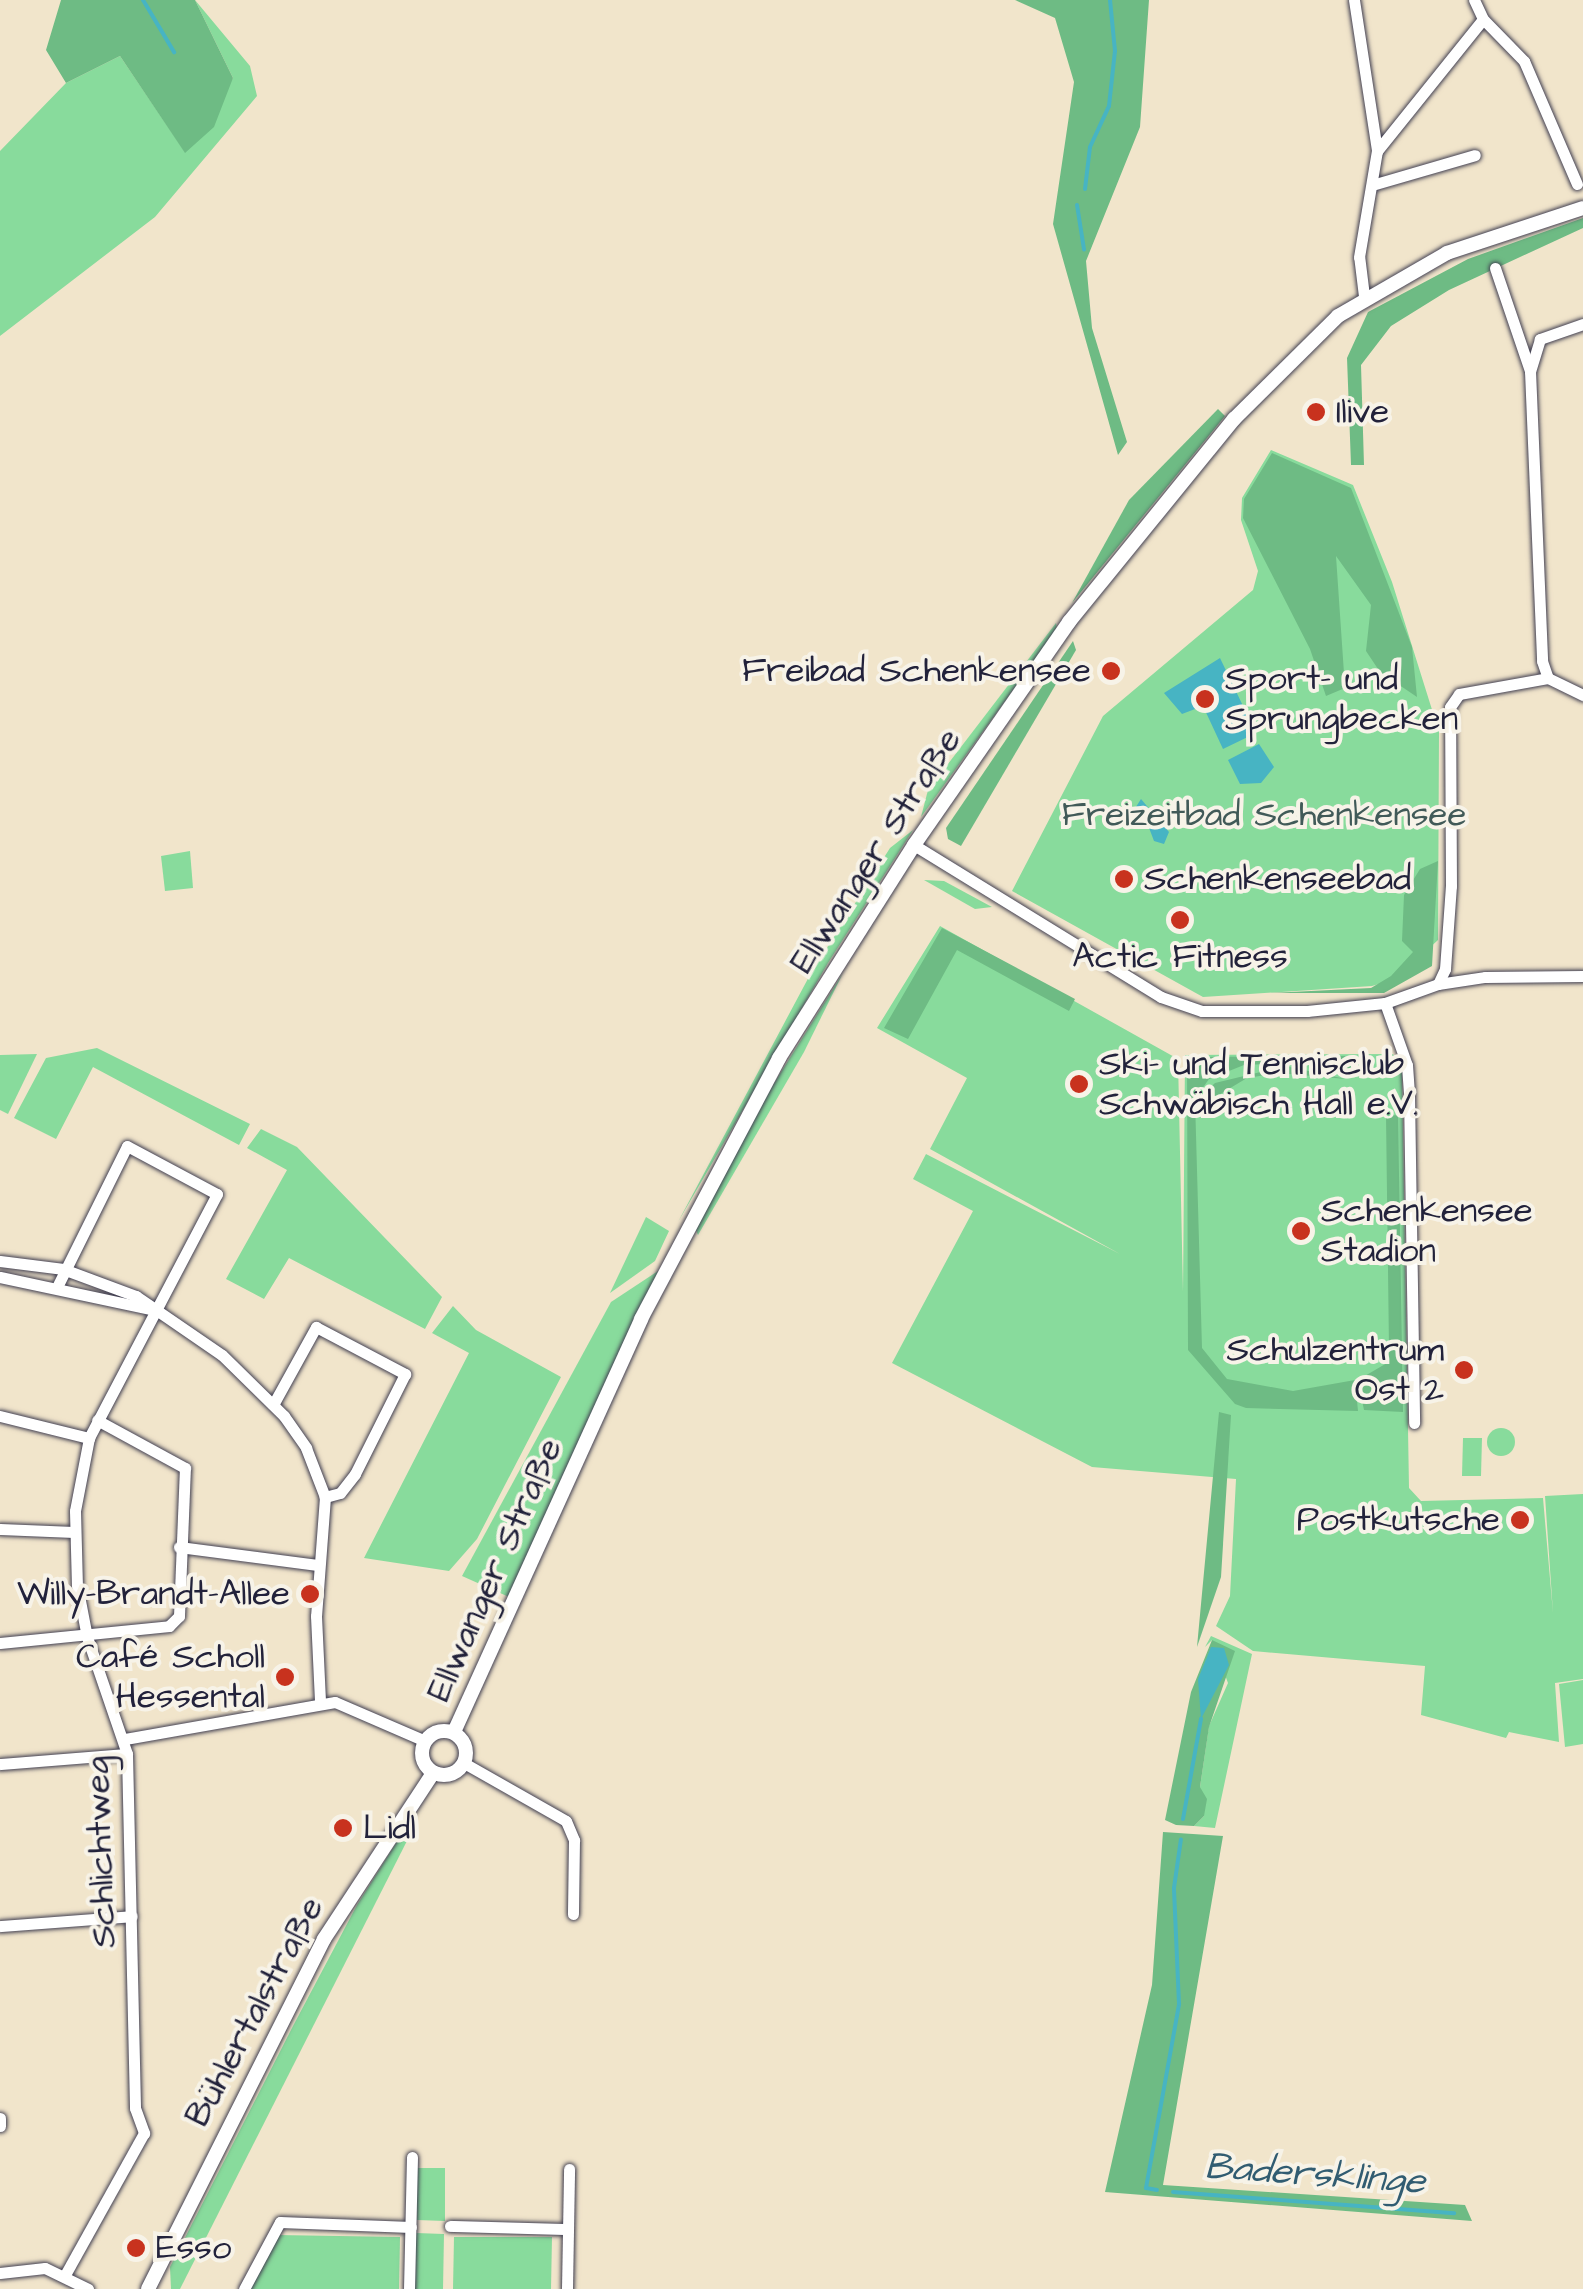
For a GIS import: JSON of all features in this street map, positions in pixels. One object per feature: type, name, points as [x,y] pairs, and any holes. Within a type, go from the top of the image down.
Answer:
[{"type":"main road","name":"Ellwanger Straße","points":[[454,1732],[685,1231],[779,1058],[914,845],[1059,636],[1234,418],[1364,296],[1447,253],[1583,208]]},
{"type":"main road","points":[[435,1732],[454,1732],[466,1749],[464,1763],[447,1775],[433,1772],[423,1762],[425,1740],[435,1732]]},
{"type":"main road","name":"Bühlertalstraße","points":[[148,2289],[324,1939],[433,1772]]},
{"type":"street","points":[[1354,0],[1376,152],[1359,258],[1364,296]]},
{"type":"street","points":[[1474,0],[1484,19],[1524,60],[1577,184]]},
{"type":"street","points":[[1376,152],[1484,19]]},
{"type":"street","points":[[1372,185],[1475,155]]},
{"type":"street","points":[[1494,268],[1530,371],[1542,660],[1548,678]]},
{"type":"street","points":[[1530,371],[1540,339],[1583,326]]},
{"type":"street","points":[[1438,984],[1446,969],[1451,886],[1450,707],[1459,694],[1548,678],[1583,695]]},
{"type":"street","points":[[914,845],[986,895],[1187,1007],[1307,1011],[1385,1003],[1438,984],[1583,976]]},
{"type":"street","points":[[1385,1003],[1407,1066],[1414,1423]]},
{"type":"street","name":"Schlichtweg","points":[[63,1269],[127,1146],[217,1194],[89,1438],[74,1532],[87,1637],[128,1754],[142,2143],[65,2275]]},
{"type":"street","points":[[0,1261],[63,1269],[106,1282],[198,1335],[274,1404],[306,1448],[325,1497],[318,1565],[320,1702]]},
{"type":"street","points":[[58,1285],[63,1269]]},
{"type":"street","points":[[0,1276],[58,1285],[155,1310]]},
{"type":"street","points":[[274,1404],[316,1327],[405,1374],[354,1474],[340,1494],[325,1497]]},
{"type":"street","points":[[0,1416],[89,1438]]},
{"type":"street","points":[[0,1643],[87,1637],[177,1622],[186,1468],[97,1420]]},
{"type":"street","points":[[0,1529],[74,1532]]},
{"type":"street","points":[[179,1547],[318,1565]]},
{"type":"street","points":[[125,1739],[320,1702],[360,1708],[425,1740]]},
{"type":"street","points":[[0,1764],[128,1754]]},
{"type":"street","points":[[464,1763],[566,1821],[574,1840],[573,1914]]},
{"type":"street","points":[[0,1926],[132,1916]]},
{"type":"street","points":[[0,2118],[0,2126]]},
{"type":"street","points":[[409,2289],[412,2157]]},
{"type":"street","points":[[567,2289],[569,2168]]},
{"type":"street","points":[[244,2289],[280,2222],[411,2227]]},
{"type":"street","points":[[450,2226],[568,2229]]},
{"type":"street","points":[[0,2273],[25,2267],[65,2275],[88,2289]]},
{"type":"green space","points":[[61,0],[195,0],[233,78],[214,127],[185,153],[120,56],[66,83],[46,50]]},
{"type":"green space","points":[[195,0],[250,66],[257,96],[155,217],[0,336],[0,151],[66,83],[120,56],[185,152],[233,78]]},
{"type":"green space","points":[[1015,0],[1149,0],[1140,127],[1086,261],[1092,328],[1127,442],[1118,455],[1053,224],[1074,82],[1055,18]]},
{"type":"green space","points":[[1583,218],[1583,228],[1449,290],[1391,326],[1361,365],[1364,465],[1351,465],[1347,358],[1368,312],[1468,259]]},
{"type":"green space","points":[[1218,409],[1225,416],[1072,603],[1129,500]]},
{"type":"green space","name":"Freizeitbad Schenkensee","points":[[1271,450],[1353,485],[1392,582],[1439,732],[1438,940],[1396,979],[1372,986],[1203,997],[1012,891],[1103,716],[1253,590],[1258,571],[1241,520],[1242,498]]},
{"type":"green space","points":[[1272,453],[1351,488],[1412,647],[1417,697],[1380,672],[1366,651],[1371,605],[1336,556],[1345,688],[1326,696],[1310,649],[1243,518],[1244,499]]},
{"type":"green space","points":[[1056,623],[1057,629],[921,817],[928,790]]},
{"type":"green space","points":[[1073,641],[1076,650],[961,846],[948,839],[946,828]]},
{"type":"green space","points":[[913,830],[828,963],[678,1222],[811,973],[890,848]]},
{"type":"green space","points":[[190,851],[193,888],[165,891],[161,856]]},
{"type":"green space","points":[[1438,861],[1432,966],[1384,993],[1271,993],[1371,988],[1391,976],[1413,952],[1402,941],[1404,895],[1420,869]]},
{"type":"green space","points":[[924,880],[944,881],[992,907],[975,909]]},
{"type":"green space","points":[[940,926],[1178,1059],[1183,1292],[1185,1055],[1393,1054],[1402,1072],[1409,1488],[1421,1501],[1543,1498],[1553,1613],[1545,1496],[1583,1494],[1583,1679],[1555,1683],[1559,1742],[1509,1732],[1506,1738],[1421,1715],[1425,1666],[1253,1651],[1216,1626],[1230,1596],[1236,1479],[1092,1467],[892,1363],[973,1211],[913,1179],[926,1154],[1120,1254],[930,1149],[967,1078],[877,1028]]},
{"type":"green space","points":[[942,928],[1075,999],[1069,1011],[957,950],[908,1039],[884,1028]]},
{"type":"green space","points":[[843,973],[804,1052],[698,1235],[695,1228],[761,1104]]},
{"type":"green space","points":[[97,1048],[250,1124],[239,1145],[93,1067],[56,1139],[14,1118],[46,1058]]},
{"type":"green space","points":[[37,1054],[8,1114],[0,1110],[0,1055]]},
{"type":"green space","points":[[1353,1056],[1353,1069],[1313,1062],[1244,1065],[1209,1079],[1195,1099],[1202,1348],[1227,1379],[1293,1391],[1355,1380],[1358,1411],[1246,1408],[1235,1404],[1188,1350],[1187,1057]]},
{"type":"green space","points":[[1285,1066],[1346,1079],[1278,1073],[1247,1078],[1207,1102],[1197,1100],[1215,1083]]},
{"type":"green space","points":[[1398,1115],[1403,1412],[1364,1410],[1358,1380],[1387,1363],[1386,1116]]},
{"type":"green space","points":[[261,1129],[297,1147],[442,1297],[425,1329],[289,1258],[264,1299],[226,1279],[287,1170],[247,1148]]},
{"type":"green space","points":[[646,1217],[669,1231],[655,1261],[610,1293]]},
{"type":"green space","points":[[658,1271],[509,1597],[462,1576],[611,1302]]},
{"type":"green space","points":[[453,1306],[476,1330],[561,1377],[477,1539],[449,1571],[364,1558],[469,1353],[432,1333]]},
{"type":"green space","points":[[1219,1412],[1231,1415],[1221,1577],[1197,1647]]},
{"type":"green space","points":[[1501,1428],[1511,1432],[1515,1442],[1511,1452],[1501,1456],[1491,1452],[1487,1442],[1491,1432]]},
{"type":"green space","points":[[1463,1438],[1482,1438],[1481,1476],[1462,1476]]},
{"type":"green space","points":[[1211,1636],[1252,1654],[1215,1828],[1194,1826],[1204,1816],[1200,1787],[1209,1726],[1228,1683],[1212,1640],[1205,1647]]},
{"type":"green space","points":[[1212,1640],[1235,1651],[1209,1727],[1200,1787],[1207,1799],[1204,1816],[1194,1826],[1176,1825],[1165,1820],[1191,1692]]},
{"type":"green space","points":[[1583,1680],[1583,1744],[1565,1747],[1559,1684]]},
{"type":"green space","points":[[413,1829],[180,2289],[171,2289],[170,2267],[293,2026],[357,1905],[403,1832]]},
{"type":"green space","points":[[1163,1832],[1223,1836],[1163,2185],[1465,2205],[1472,2221],[1105,2192],[1152,1985]]},
{"type":"green space","points":[[417,2168],[445,2168],[445,2221],[417,2220]]},
{"type":"green space","points":[[416,2233],[444,2234],[443,2289],[415,2289]]},
{"type":"green space","points":[[277,2235],[400,2237],[399,2289],[249,2289]]},
{"type":"green space","points":[[454,2237],[552,2237],[551,2289],[453,2289]]},
{"type":"water","name":"Sport- und Sprungbecken","points":[[1220,658],[1256,733],[1223,749],[1203,706],[1182,714],[1164,693]]},
{"type":"water","points":[[1259,744],[1274,767],[1261,783],[1240,784],[1228,760]]},
{"type":"water","points":[[1141,799],[1169,832],[1164,844],[1154,841],[1143,812],[1134,810]]},
{"type":"water","points":[[1211,1647],[1224,1648],[1229,1665],[1201,1719],[1198,1679]]},
{"type":"waterway","points":[[143,0],[174,52]]},
{"type":"waterway","name":"Badersklinge","points":[[1085,189],[1090,147],[1109,106],[1115,51],[1110,0]]},
{"type":"waterway","name":"Badersklinge","points":[[1077,205],[1084,249]]},
{"type":"waterway","name":"Badersklinge","points":[[1183,1819],[1201,1719]]},
{"type":"waterway","name":"Badersklinge","points":[[1157,2190],[1146,2188],[1179,2004],[1174,1888],[1181,1839]]},
{"type":"waterway","name":"Badersklinge","points":[[1173,2192],[1454,2213]]},
{"type":"place","name":"Ilive","points":[[1316,412]]},
{"type":"place","name":"Freibad Schenkensee","points":[[1111,671]]},
{"type":"place","name":"Sport- und Sprungbecken","points":[[1205,699]]},
{"type":"place","name":"Schenkenseebad","points":[[1124,879]]},
{"type":"place","name":"Actic Fitness","points":[[1180,920]]},
{"type":"place","name":"Ski- und Tennisclub Schwäbisch Hall e.V.","points":[[1079,1084]]},
{"type":"place","name":"Schenkensee Stadion","points":[[1301,1231]]},
{"type":"place","name":"Schulzentrum Ost 2","points":[[1464,1370]]},
{"type":"place","name":"Postkutsche","points":[[1520,1520]]},
{"type":"place","name":"Willy-Brandt-Allee","points":[[310,1594]]},
{"type":"place","name":"Café Scholl Hessental","points":[[285,1677]]},
{"type":"place","name":"Lidl","points":[[343,1828]]},
{"type":"place","name":"Esso","points":[[136,2248]]}]
